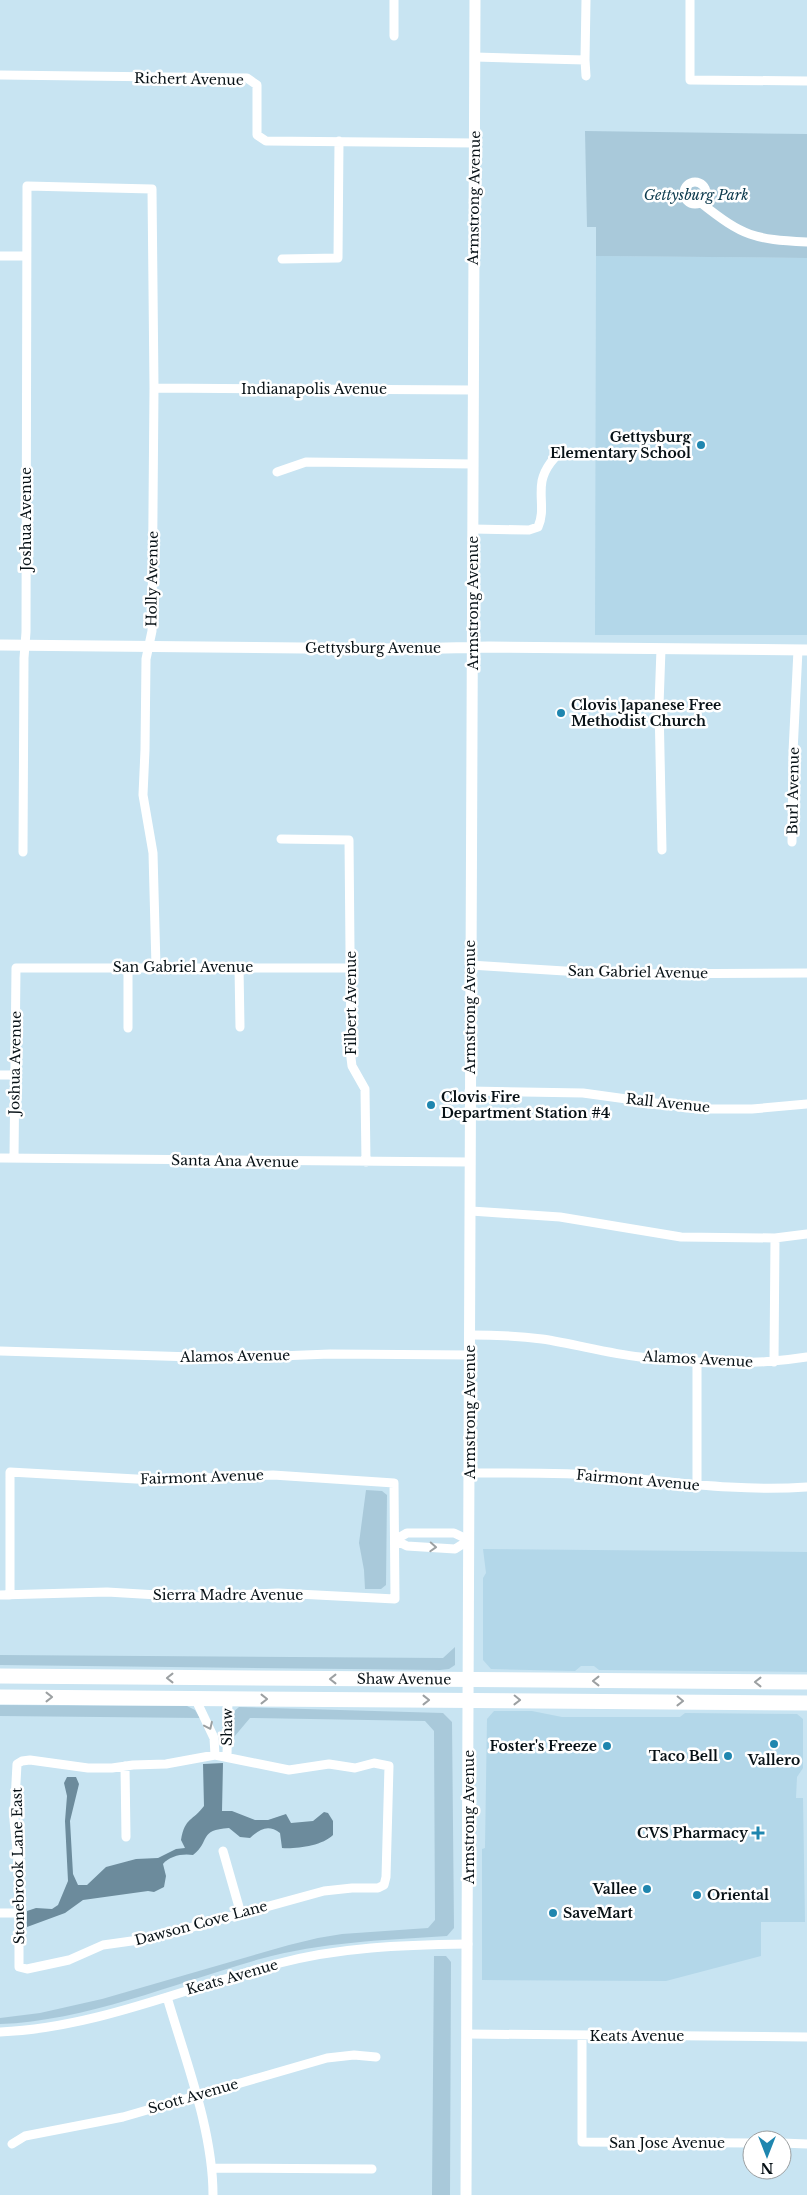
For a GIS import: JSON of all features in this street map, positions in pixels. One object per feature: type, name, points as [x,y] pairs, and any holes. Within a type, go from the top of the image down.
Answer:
[{"type":"main road","name":"Shaw Avenue","points":[[0,1676],[807,1682]]},
{"type":"main road","points":[[0,1686],[40,1685],[83,1677]]},
{"type":"main road","name":"Shaw Avenue","points":[[0,1696],[807,1702]]},
{"type":"street","points":[[394,0],[394,36]]},
{"type":"street","name":"Armstrong Avenue","points":[[466,2195],[475,0]]},
{"type":"street","points":[[586,0],[586,76]]},
{"type":"street","points":[[690,0],[690,80],[807,81]]},
{"type":"street","points":[[475,58],[585,60]]},
{"type":"street","name":"Richert Avenue","points":[[0,76],[247,78],[257,85],[258,135],[266,141],[475,143]]},
{"type":"street","points":[[282,260],[338,258],[339,141]]},
{"type":"street","name":"Holly Avenue","points":[[27,186],[152,189],[154,388],[152,631],[146,659],[146,750],[142,795],[154,853],[156,967]]},
{"type":"street","name":"Joshua Avenue","points":[[23,852],[27,186]]},
{"type":"street","points":[[700,203],[726,223],[748,235],[771,240],[807,242]]},
{"type":"street","points":[[0,256],[26,256]]},
{"type":"street","name":"Indianapolis Avenue","points":[[154,388],[473,390]]},
{"type":"street","points":[[473,529],[529,530],[538,528],[542,519],[542,481],[549,464],[563,449]]},
{"type":"street","points":[[277,472],[306,462],[473,464]]},
{"type":"street","name":"Gettysburg Avenue","points":[[0,644],[149,645],[238,648],[802,650]]},
{"type":"street","points":[[661,650],[659,705],[662,850]]},
{"type":"street","name":"Burl Avenue","points":[[792,842],[793,752],[802,650]]},
{"type":"street","name":"Filbert Avenue","points":[[281,839],[349,840],[351,1058],[352,1066],[365,1089],[366,1162]]},
{"type":"street","name":"San Gabriel Avenue","points":[[470,965],[613,974],[807,973]]},
{"type":"street","points":[[239,967],[240,1027]]},
{"type":"street","name":"Joshua Avenue","points":[[14,1158],[16,968]]},
{"type":"street","name":"San Gabriel Avenue","points":[[16,968],[350,968]]},
{"type":"street","points":[[128,968],[128,1028]]},
{"type":"street","points":[[0,1075],[15,1075]]},
{"type":"street","name":"Rall Avenue","points":[[470,1092],[583,1093],[700,1108],[752,1109],[807,1104]]},
{"type":"street","name":"Santa Ana Avenue","points":[[0,1158],[470,1162]]},
{"type":"street","points":[[471,1211],[560,1217],[681,1237],[774,1238],[807,1234]]},
{"type":"street","points":[[774,1238],[774,1362]]},
{"type":"street","name":"Alamos Avenue","points":[[470,1335],[509,1335],[638,1357],[697,1362],[774,1362],[807,1357]]},
{"type":"street","name":"Alamos Avenue","points":[[0,1351],[226,1358],[330,1354],[470,1355]]},
{"type":"street","points":[[697,1362],[697,1486]]},
{"type":"street","name":"Fairmont Avenue","points":[[5,1595],[10,1472],[154,1480],[273,1475],[394,1483],[395,1540]]},
{"type":"street","name":"Fairmont Avenue","points":[[469,1473],[599,1475],[697,1486],[747,1488],[807,1487]]},
{"type":"street","points":[[395,1540],[407,1533],[454,1533],[469,1540]]},
{"type":"street","points":[[395,1540],[407,1546],[455,1549],[469,1540]]},
{"type":"street","name":"Sierra Madre Avenue","points":[[5,1595],[107,1592],[192,1597],[278,1593],[395,1599],[395,1540]]},
{"type":"street","name":"Shaw","points":[[195,1698],[214,1738],[215,1755]]},
{"type":"street","name":"Shaw","points":[[227,1756],[228,1699]]},
{"type":"street","points":[[126,1837],[125,1766],[166,1764],[215,1755],[227,1756]]},
{"type":"street","name":"Dawson Cove Lane","points":[[19,1967],[27,1969],[69,1960],[103,1945],[153,1938],[324,1891],[378,1888],[384,1885],[386,1877],[389,1766],[374,1763],[355,1768],[328,1764],[289,1770],[227,1756]]},
{"type":"street","name":"Stonebrook Lane East","points":[[19,1967],[19,1872],[14,1820],[17,1764],[30,1760],[88,1768],[125,1766]]},
{"type":"street","points":[[223,1851],[241,1914]]},
{"type":"street","points":[[0,1913],[19,1913]]},
{"type":"street","name":"Keats Avenue","points":[[0,2032],[58,2025],[112,2013],[277,1964],[342,1951],[395,1945],[468,1944]]},
{"type":"street","points":[[167,1997],[213,2168],[213,2195]]},
{"type":"street","name":"Keats Avenue","points":[[467,2034],[807,2037]]},
{"type":"street","name":"San Jose Avenue","points":[[582,2036],[582,2142],[742,2143]]},
{"type":"street","name":"Scott Avenue","points":[[12,2144],[25,2136],[123,2117],[328,2058],[354,2055],[376,2057]]},
{"type":"street","points":[[792,2143],[807,2144]]},
{"type":"street","points":[[213,2168],[372,2169]]},
{"type":"shaded area","name":"Gettysburg Elementary School","points":[[596,256],[807,258],[807,635],[595,635]]},
{"type":"shaded area","points":[[483,1549],[807,1552],[807,1672],[599,1670],[594,1666],[581,1666],[575,1671],[491,1669],[483,1660],[483,1578],[486,1573]]},
{"type":"shaded area","points":[[494,1711],[532,1711],[562,1717],[680,1717],[685,1713],[797,1714],[803,1719],[803,1768],[797,1777],[796,1798],[803,1798],[805,1922],[761,1922],[761,1956],[666,1981],[482,1980],[482,1849],[485,1848],[487,1719]]},
{"type":"shaded area","points":[[223,1763],[222,1811],[232,1811],[255,1820],[268,1820],[286,1814],[291,1823],[313,1821],[324,1812],[328,1813],[333,1821],[333,1835],[316,1844],[282,1848],[280,1833],[276,1830],[264,1829],[250,1838],[240,1837],[229,1828],[219,1829],[206,1837],[193,1855],[177,1856],[163,1864],[166,1876],[164,1887],[154,1892],[148,1891],[83,1900],[65,1913],[27,1927],[27,1911],[36,1908],[52,1909],[58,1905],[68,1881],[65,1821],[67,1796],[64,1783],[67,1777],[76,1777],[79,1784],[70,1821],[73,1874],[78,1885],[87,1885],[106,1867],[136,1859],[158,1858],[176,1849],[185,1848],[181,1840],[185,1827],[204,1806],[203,1764]]},
{"type":"green space","name":"Gettysburg Park","points":[[585,131],[807,134],[807,258],[596,256],[596,227],[587,227]]},
{"type":"green space","points":[[366,1490],[382,1491],[387,1495],[386,1585],[381,1589],[365,1589],[359,1543]]},
{"type":"green space","points":[[455,1647],[455,1665],[449,1669],[440,1670],[0,1665],[0,1655],[443,1658]]},
{"type":"green space","points":[[0,1705],[187,1706],[195,1710],[200,1718],[0,1716]]},
{"type":"green space","points":[[239,1707],[443,1713],[452,1722],[454,1928],[447,1936],[330,1945],[283,1953],[98,2008],[65,2016],[0,2024],[0,2018],[40,2013],[102,1999],[318,1938],[342,1934],[428,1928],[435,1920],[434,1731],[425,1721],[250,1718],[234,1737],[232,1713]]},
{"type":"green space","points":[[434,1956],[446,1956],[451,1962],[450,2195],[432,2195]]},
{"type":"place","name":"Gettysburg Elementary School","points":[[701,445]]},
{"type":"place","name":"Clovis Japanese Free Methodist Church","points":[[561,713]]},
{"type":"place","name":"Clovis Fire Department Station #4","points":[[431,1105]]},
{"type":"place","name":"Vallero","points":[[774,1744]]},
{"type":"place","name":"Foster's Freeze","points":[[607,1746]]},
{"type":"place","name":"Taco Bell","points":[[728,1756]]},
{"type":"place","name":"CVS Pharmacy","points":[[758,1833]]},
{"type":"place","name":"Vallee","points":[[647,1889]]},
{"type":"place","name":"Oriental","points":[[697,1895]]},
{"type":"place","name":"SaveMart","points":[[553,1913]]}]
